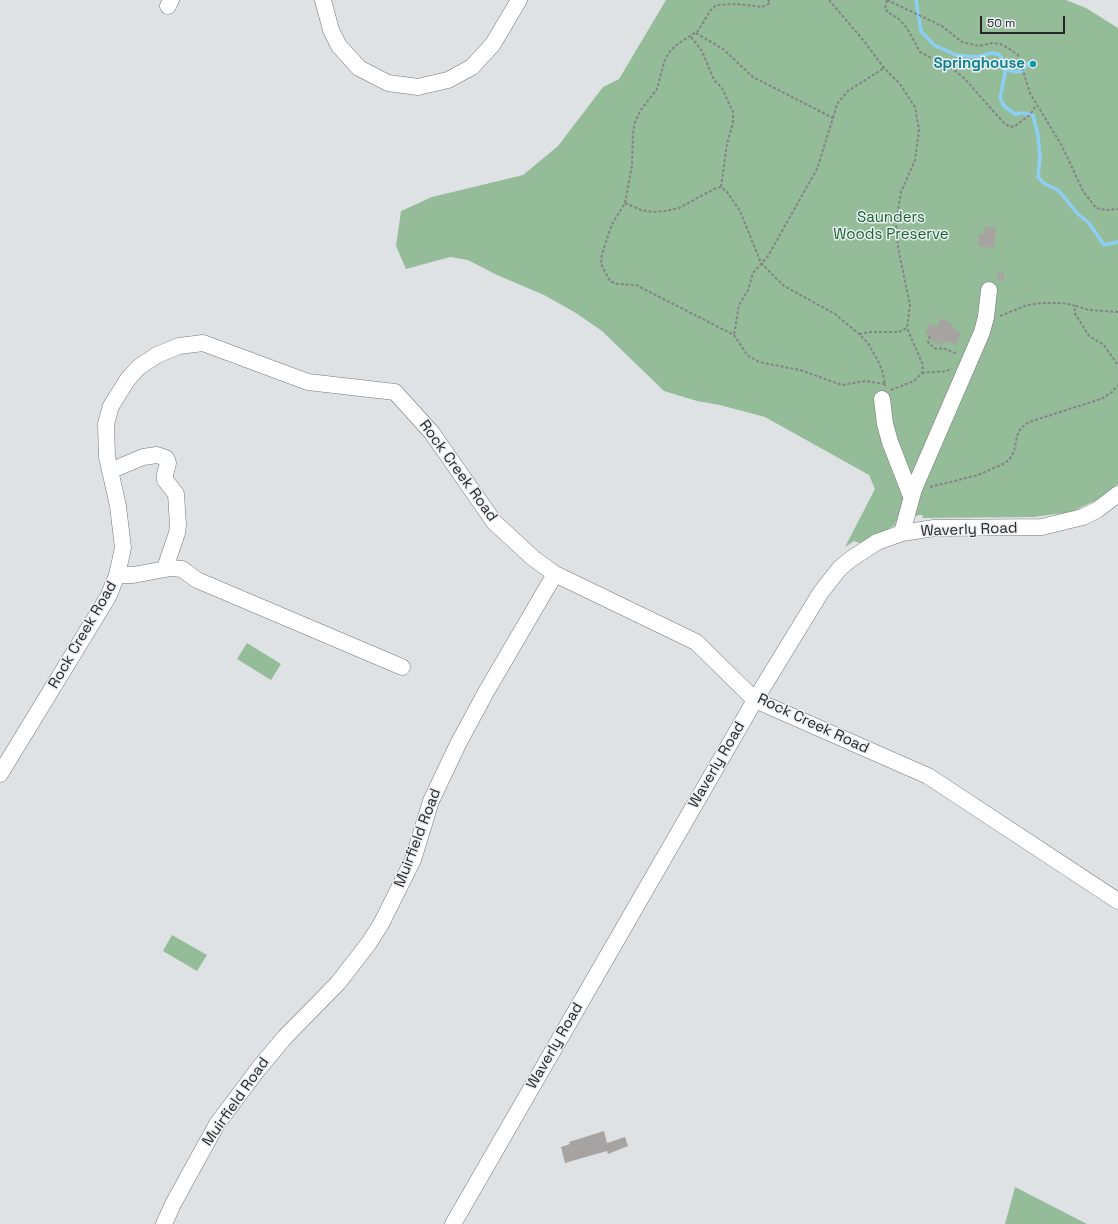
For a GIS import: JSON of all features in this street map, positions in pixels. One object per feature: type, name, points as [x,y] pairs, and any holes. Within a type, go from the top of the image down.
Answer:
[{"type":"street","points":[[323,0],[332,30],[339,46],[359,68],[388,83],[418,87],[448,80],[472,67],[493,44],[519,0]]},
{"type":"street","points":[[902,534],[912,492],[982,332],[986,317],[989,290]]},
{"type":"street","name":"Rock Creek Road","points":[[0,774],[108,596],[117,575],[123,548],[118,506],[107,457],[106,424],[111,406],[121,388],[139,367],[157,355],[179,346],[204,343],[308,382],[395,392],[432,433],[494,522],[533,558],[556,574],[696,642],[755,700],[928,776],[1118,901]]},
{"type":"street","points":[[884,392],[885,424],[890,442],[912,492]]},
{"type":"street","points":[[110,471],[143,457],[158,455],[166,458],[168,463],[164,476],[176,494],[178,525],[177,533],[165,568]]},
{"type":"street","name":"Waverly Road","points":[[453,1224],[755,700],[821,592],[840,568],[871,545],[902,534],[934,528],[1013,528],[1049,526],[1083,517],[1097,510],[1118,494]]},
{"type":"street","points":[[117,575],[133,575],[165,568],[182,570],[196,580],[402,667]]},
{"type":"street","name":"Muirfield Road","points":[[164,1224],[176,1198],[218,1124],[259,1068],[285,1037],[338,983],[369,943],[381,924],[413,860],[431,801],[458,744],[486,692],[556,574]]},
{"type":"path","points":[[768,0],[770,3],[767,6],[762,7],[736,4],[716,5],[710,11],[696,33],[679,43],[665,59],[657,89],[640,111],[636,122],[633,133],[632,165],[625,203],[612,224],[602,254],[601,264],[610,281],[618,284],[636,285],[734,335],[747,355],[759,362],[800,370],[842,385],[850,385],[865,381],[884,392]]},
{"type":"path","points":[[829,0],[864,41],[884,68],[900,84],[915,107],[919,130],[915,160],[901,192],[896,223],[898,248],[910,305],[907,328],[923,365],[922,373],[914,381],[903,387],[888,389],[884,392]]},
{"type":"path","points":[[1036,105],[1030,115],[1016,126],[1010,127],[1003,122],[964,78],[953,69],[920,52],[907,28],[899,19],[889,13],[886,9],[887,0],[942,26],[962,42],[979,46],[992,43],[1008,48],[1018,55],[1024,73],[1025,82],[1036,105],[1062,146],[1083,192],[1096,208],[1106,210],[1118,209]]},
{"type":"path","points":[[696,33],[723,48],[753,77],[832,118]]},
{"type":"path","points":[[691,36],[702,51],[714,80],[722,88],[733,112],[733,123],[721,187]]},
{"type":"path","points":[[734,335],[739,305],[748,290],[753,273],[768,256],[817,169],[837,104],[848,91],[884,68]]},
{"type":"path","points":[[625,203],[641,210],[653,212],[665,211],[691,203],[714,189],[721,187]]},
{"type":"path","points":[[721,187],[734,201],[740,211],[761,263],[784,286],[835,314],[868,343],[878,361],[884,392]]},
{"type":"path","points":[[986,317],[998,317],[1026,305],[1042,303],[1063,303],[1089,310],[1118,312]]},
{"type":"path","points":[[1076,306],[1074,316],[1089,336],[1103,344],[1118,366]]},
{"type":"path","points":[[859,334],[870,332],[899,332],[907,328]]},
{"type":"path","points":[[930,336],[928,342],[930,345],[936,349],[943,348],[959,354],[961,358]]},
{"type":"path","points":[[922,373],[946,371],[955,365]]},
{"type":"path","points":[[912,492],[978,475],[1003,464],[1009,460],[1014,452],[1017,436],[1021,428],[1028,422],[1101,399],[1111,393],[1118,385]]},
{"type":"green space","name":"Saunders Woods Preserve","points":[[666,0],[1066,0],[1086,8],[1118,28],[1118,484],[1097,500],[1071,512],[1034,517],[923,518],[922,515],[920,515],[896,521],[895,525],[862,544],[854,541],[845,547],[875,489],[869,475],[765,417],[720,405],[697,401],[664,391],[602,331],[576,313],[544,295],[497,275],[468,260],[450,257],[406,269],[396,246],[401,211],[432,197],[523,175],[558,146],[603,87],[619,79]]},
{"type":"green space","points":[[247,643],[281,664],[271,680],[237,659]]},
{"type":"green space","points":[[172,935],[207,955],[197,971],[163,951]]},
{"type":"green space","points":[[1015,1187],[1087,1224],[1005,1224]]},
{"type":"building","name":"Springhouse","points":[[1031,58],[1038,60],[1035,70],[1029,68]]},
{"type":"building","points":[[985,226],[996,227],[994,248],[978,246],[979,234],[984,234]]},
{"type":"building","points":[[997,273],[1004,273],[1004,280],[997,280]]},
{"type":"building","points":[[941,318],[952,324],[952,326],[955,327],[954,330],[961,333],[956,345],[948,341],[947,343],[944,341],[942,345],[930,340],[932,337],[925,333],[930,323],[937,327]]},
{"type":"building","points":[[604,1131],[607,1143],[625,1137],[628,1146],[608,1154],[607,1151],[565,1163],[561,1147],[570,1144],[569,1142]]},
{"type":"waterway","points":[[916,0],[921,31],[934,45],[956,55],[978,57],[992,53],[998,54],[1002,58],[1005,74],[1000,98],[1004,106],[1015,114],[1022,113],[1033,115],[1038,136],[1040,157],[1038,177],[1045,184],[1058,190],[1078,214],[1089,223],[1104,245],[1118,242]]},
{"type":"waterway","points":[[1004,69],[1016,72],[1022,71],[1028,63]]},
{"type":"place","name":"Springhouse","points":[[1033,64]]}]
